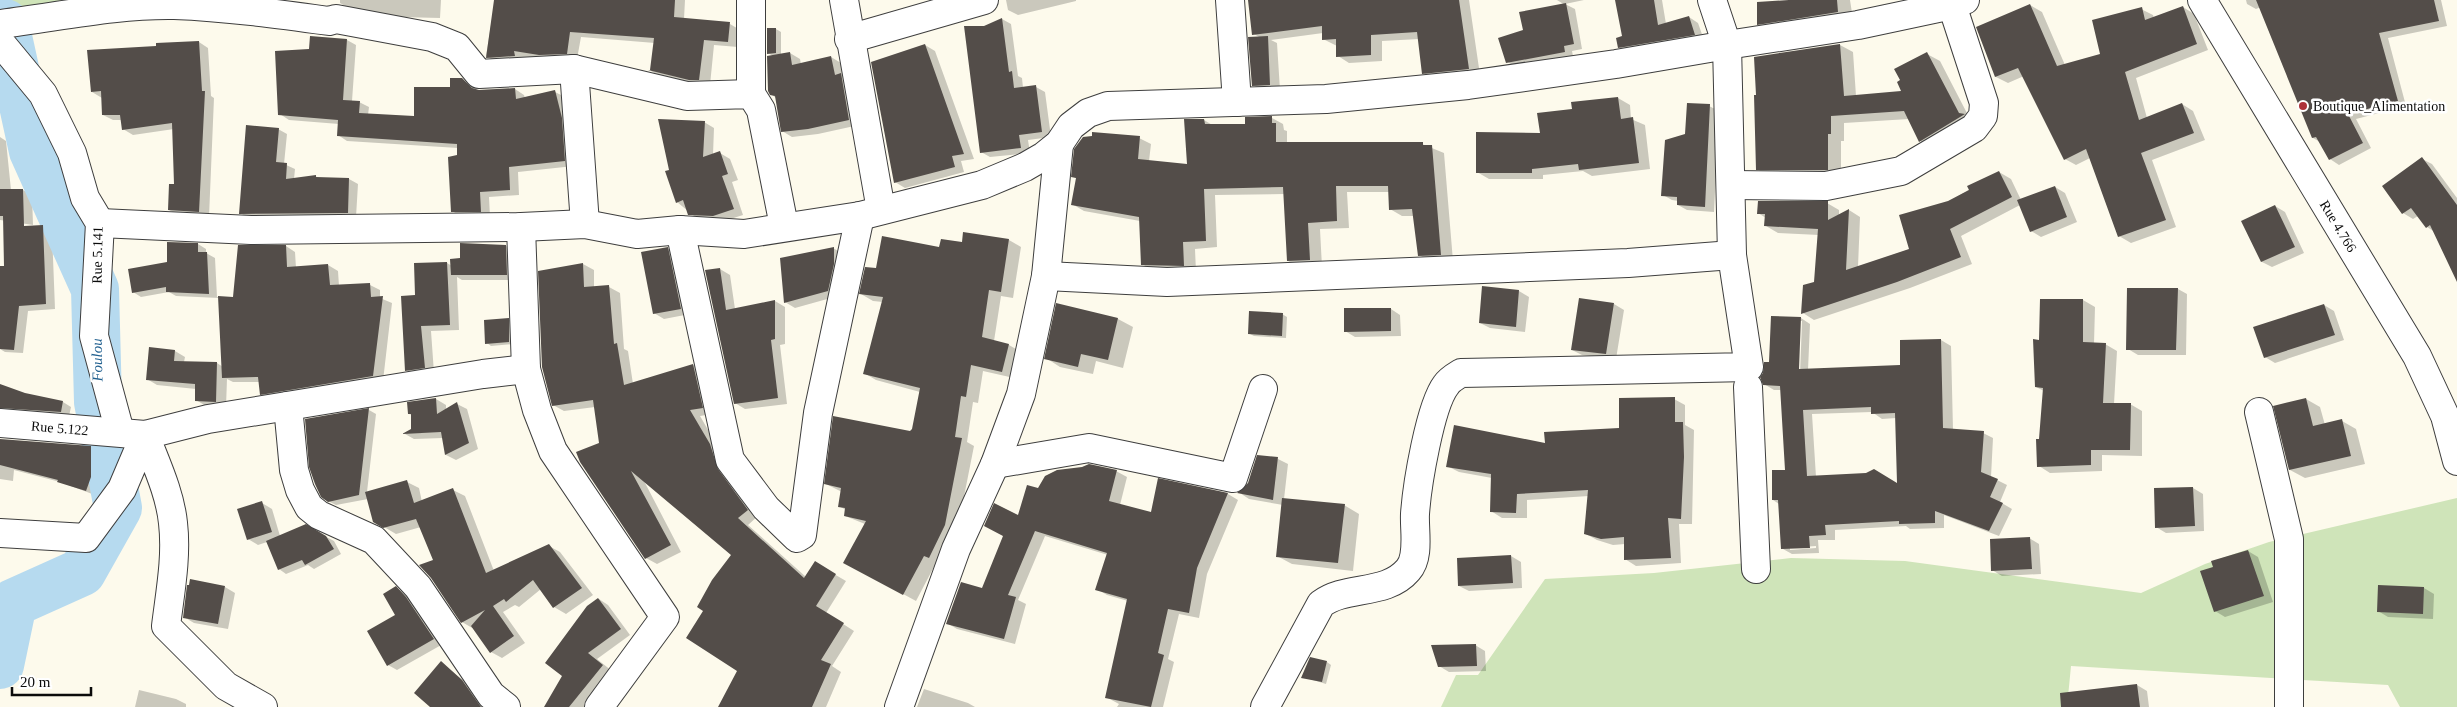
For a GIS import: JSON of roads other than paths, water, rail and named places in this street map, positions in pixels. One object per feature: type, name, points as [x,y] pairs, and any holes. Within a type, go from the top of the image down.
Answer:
[{"type":"street","points":[[750,0],[751,94],[761,110],[784,226]]},
{"type":"street","points":[[680,230],[730,460],[766,508],[797,538],[802,535],[818,413],[871,213],[844,0]]},
{"type":"street","points":[[849,39],[984,0]]},
{"type":"street","points":[[1230,0],[1237,102]]},
{"type":"street","points":[[1265,707],[1321,604],[1329,598],[1395,582],[1410,569],[1415,550],[1415,516],[1419,476],[1438,398],[1447,383],[1461,373],[1749,367],[1732,255],[1727,45],[1712,0]]},
{"type":"street","name":"Rue 4.766","points":[[2202,0],[2417,356],[2445,416],[2457,461]]},
{"type":"street","points":[[100,224],[251,230],[522,227],[585,224],[637,234],[680,230],[744,234],[871,213],[982,185],[1025,167],[1059,144],[1071,126],[1088,114],[1108,106],[1326,99],[1468,85],[1616,64],[1858,25],[1958,3],[1984,103],[1983,116],[1974,128],[1901,171],[1826,186],[1731,185]]},
{"type":"street","points":[[0,24],[84,12],[173,5],[261,11],[329,21],[336,19],[432,37],[457,47],[479,74],[574,69],[687,96],[751,94]]},
{"type":"street","name":"Rue 5.141","points":[[0,42],[43,94],[72,153],[85,198],[100,224],[94,336],[132,434],[166,490],[173,523],[174,567],[166,626],[226,686],[263,707]]},
{"type":"street","points":[[574,69],[585,224]]},
{"type":"street","points":[[899,707],[956,549],[996,464],[1021,394],[1046,276],[1059,144]]},
{"type":"street","points":[[522,227],[526,369],[537,410],[553,451],[665,617],[599,707]]},
{"type":"street","points":[[1046,276],[1167,282],[1628,263],[1732,255]]},
{"type":"street","name":"Rue 5.122","points":[[0,422],[132,434],[208,419],[483,374],[526,369]]},
{"type":"street","points":[[1748,387],[1756,569]]},
{"type":"street","points":[[996,464],[1089,448],[1232,478],[1263,389]]},
{"type":"street","points":[[288,406],[294,470],[300,490],[309,507],[319,515],[374,540],[418,587],[491,695],[506,707]]},
{"type":"street","points":[[2259,412],[2289,539],[2289,707]]},
{"type":"street","points":[[0,534],[86,538],[122,489],[132,434]]},
{"type":"waterway","name":"Foulou","points":[[0,665],[13,603],[82,572],[118,508],[98,402],[95,289],[33,151],[5,23]]},
{"type":"place","name":"Boutique_Alimentation","points":[[2303,106]]}]
